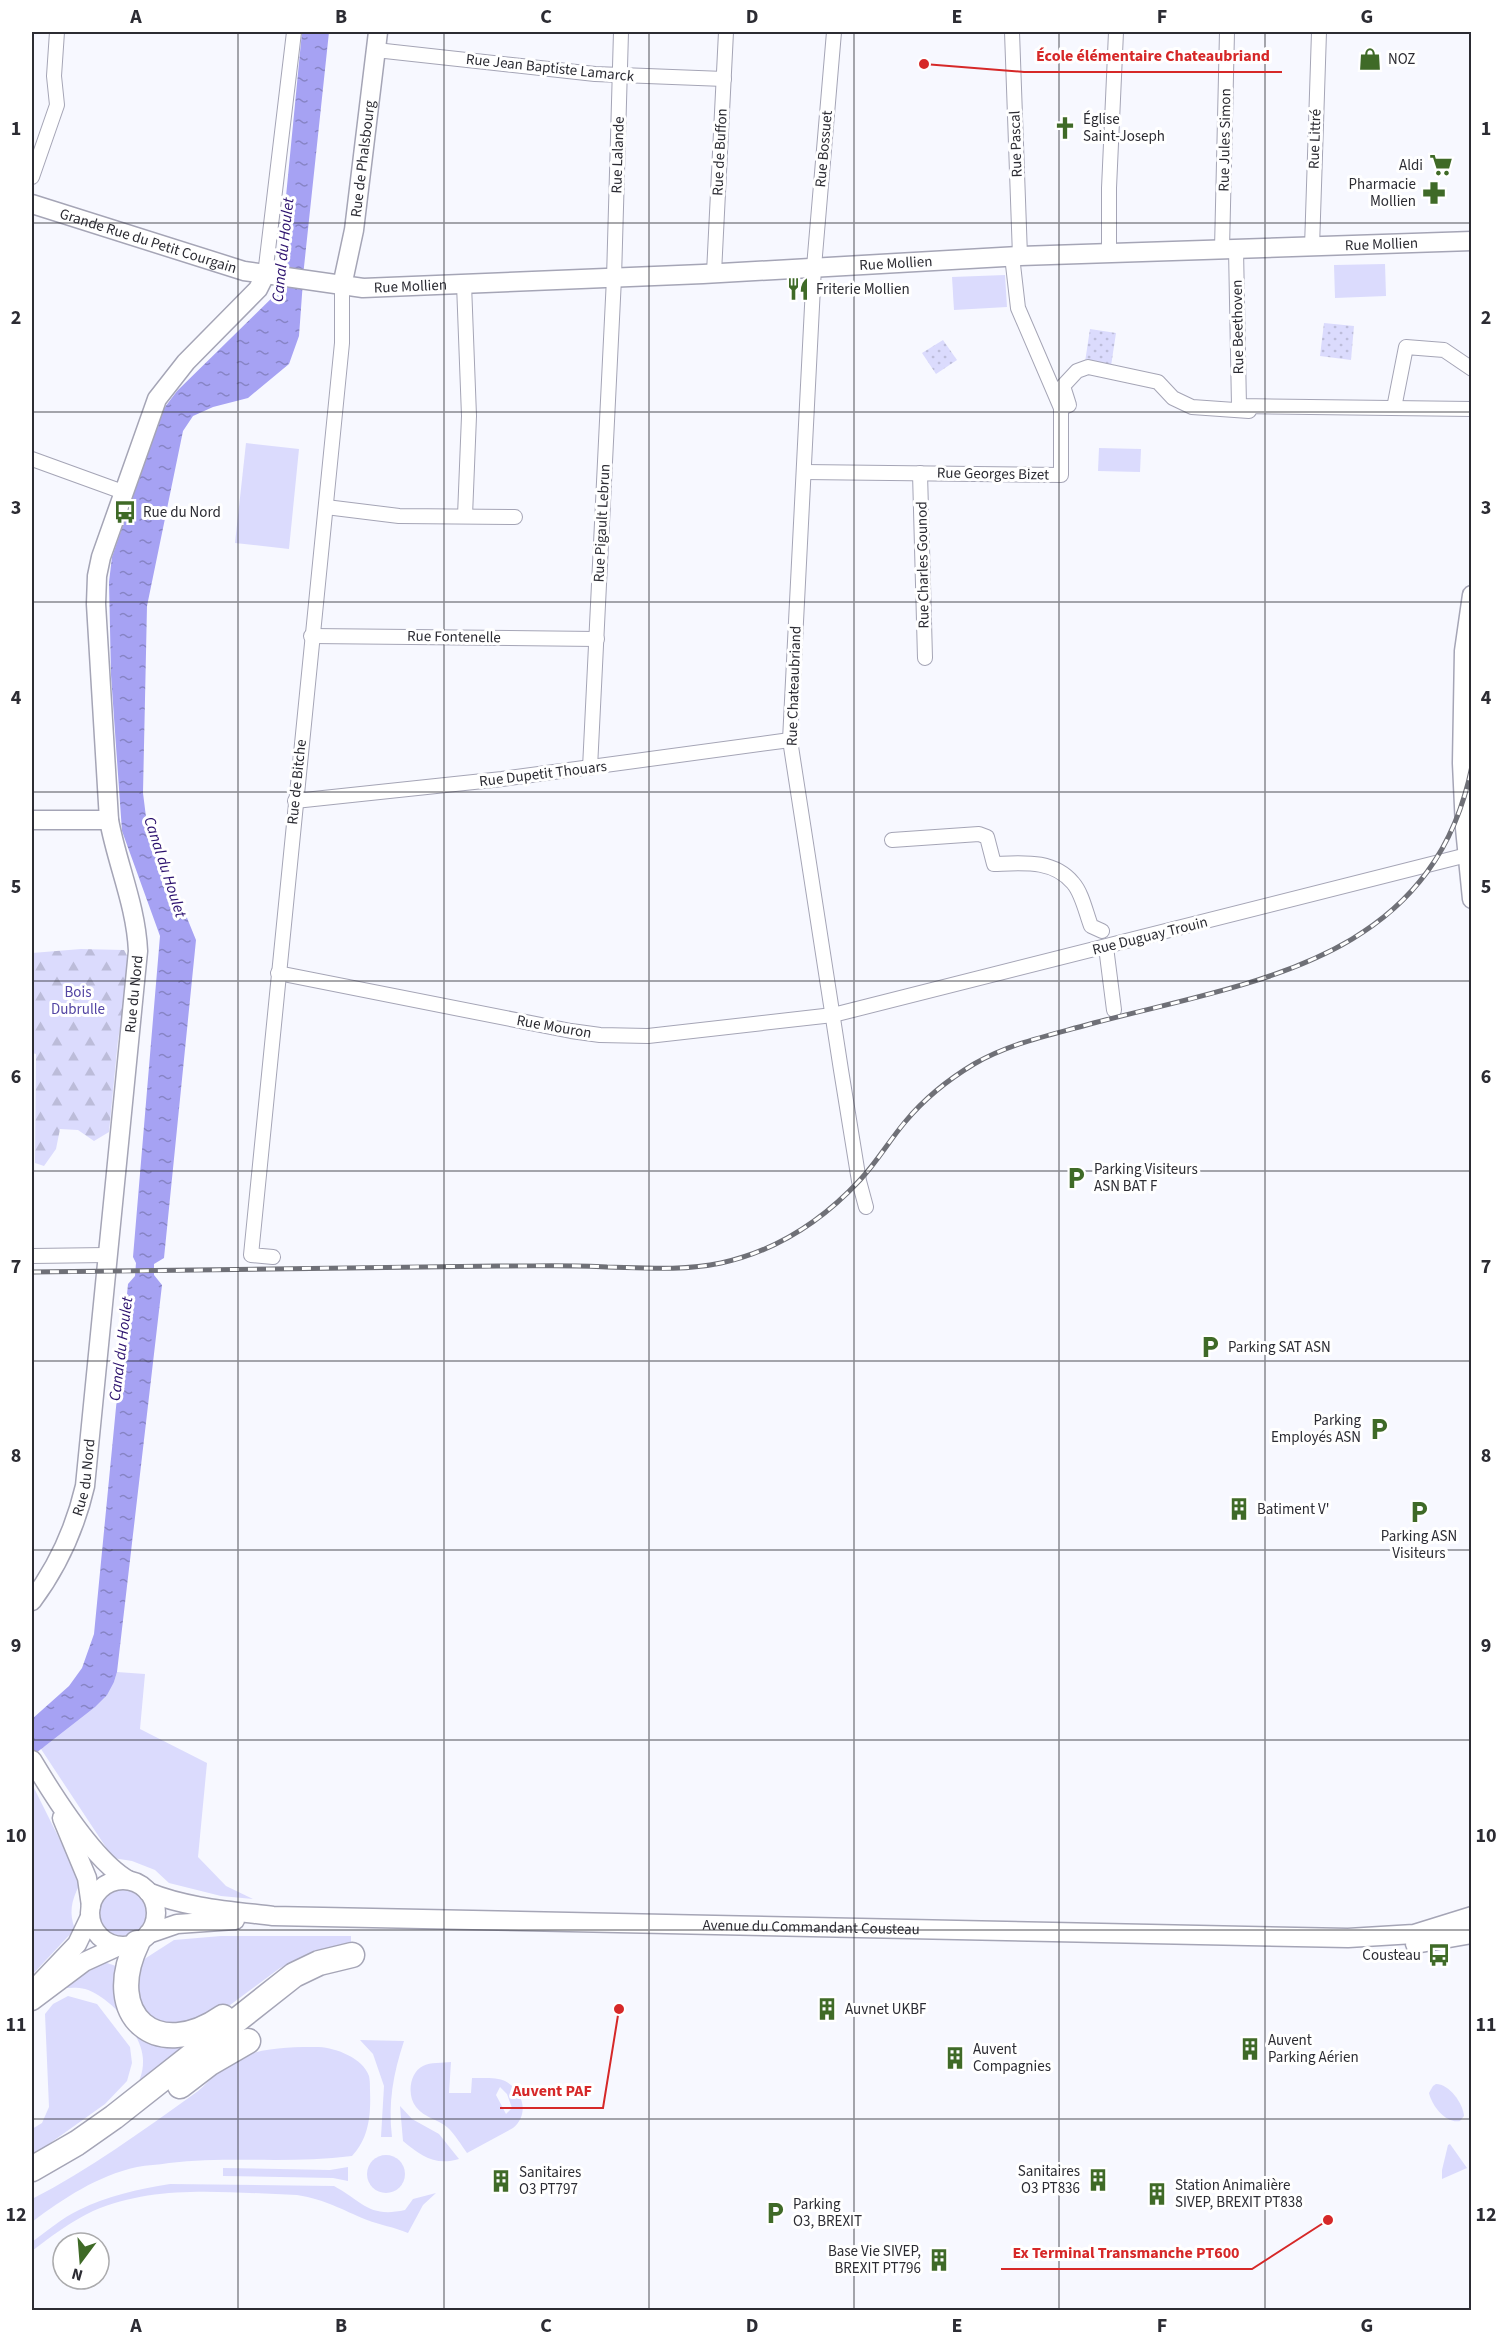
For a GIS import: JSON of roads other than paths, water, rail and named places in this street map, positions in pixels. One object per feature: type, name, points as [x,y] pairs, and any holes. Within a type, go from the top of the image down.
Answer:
[{"type":"highway","points":[[32,2169],[77,2143],[114,2117],[285,1981],[319,1963],[352,1955],[321,1958],[295,1966],[274,1977],[219,2020],[192,2033],[176,2036],[164,2035],[147,2027],[137,2018],[128,2003],[125,1986],[126,1974],[135,1941]]},
{"type":"highway","points":[[32,2186],[93,2151],[210,2063],[248,2041]]},
{"type":"street","points":[[32,177],[57,105],[54,76],[57,32]]},
{"type":"street","points":[[274,277],[294,32]]},
{"type":"street","name":"Rue de Phalsbourg","points":[[342,286],[352,242],[378,32]]},
{"type":"street","name":"Rue Lalande","points":[[614,278],[621,32]]},
{"type":"street","name":"Rue de Buffon","points":[[714,273],[726,32]]},
{"type":"street","name":"Rue Bossuet","points":[[814,267],[834,32]]},
{"type":"street","name":"Rue Pascal","points":[[1012,32],[1016,256]]},
{"type":"street","points":[[1109,252],[1109,188],[1116,32]]},
{"type":"street","name":"Rue Jules Simon","points":[[1227,32],[1229,249]]},
{"type":"street","name":"Rue Littré","points":[[1312,247],[1319,32]]},
{"type":"street","name":"Rue Jean Baptiste Lamarck","points":[[376,50],[620,76],[724,80]]},
{"type":"street","name":"Grande Rue du Petit Courgain","points":[[32,204],[225,266],[274,277],[320,282]]},
{"type":"street","name":"Rue Mollien","points":[[320,282],[380,288],[714,273],[1016,256],[1472,241]]},
{"type":"street","name":"Rue Beethoven","points":[[1229,249],[1245,406]]},
{"type":"street","name":"Rue Georges Bizet","points":[[804,472],[1061,475],[1061,408],[1018,308],[1016,256]]},
{"type":"street","name":"Rue Chateaubriand","points":[[814,267],[790,740],[859,1181],[866,1207]]},
{"type":"street","name":"Rue du Nord","points":[[32,1601],[63,1552],[73,1529],[83,1494],[138,951],[133,908],[114,846],[109,820],[96,594],[101,557],[152,409],[163,389],[186,362],[258,289],[274,277]]},
{"type":"street","name":"Rue Pigault Lebrun","points":[[590,768],[614,278]]},
{"type":"street","points":[[464,284],[469,416],[465,516]]},
{"type":"street","name":"Rue de Bitche","points":[[273,1257],[251,1255],[343,331],[342,286]]},
{"type":"street","points":[[1394,408],[1406,347],[1444,350],[1472,369]]},
{"type":"street","points":[[1061,408],[1069,405],[1063,386],[1077,371],[1088,367],[1158,382],[1173,398],[1192,407],[1249,411],[1245,406]]},
{"type":"street","points":[[1245,406],[1472,409]]},
{"type":"street","points":[[32,459],[123,492]]},
{"type":"street","name":"Rue Charles Gounod","points":[[920,473],[925,658]]},
{"type":"street","points":[[326,507],[392,515],[515,517]]},
{"type":"street","points":[[1472,595],[1465,632],[1463,674],[1463,782],[1472,899]]},
{"type":"street","name":"Rue Fontenelle","points":[[311,636],[597,639]]},
{"type":"street","name":"Rue Dupetit Thouars","points":[[295,801],[590,768],[790,740]]},
{"type":"street","points":[[32,820],[109,820]]},
{"type":"street","points":[[892,840],[979,834],[987,837],[994,864],[1040,863],[1067,878],[1074,884],[1091,926],[1102,931]]},
{"type":"street","name":"Rue Duguay Trouin","points":[[833,1015],[1467,855]]},
{"type":"street","points":[[1107,947],[1114,1010]]},
{"type":"street","name":"Rue Mouron","points":[[278,973],[562,1030],[600,1035],[668,1034],[833,1015]]},
{"type":"street","points":[[32,1256],[106,1255]]},
{"type":"street","points":[[36,1767],[51,1792],[101,1858],[128,1880],[140,1885],[154,1901],[156,1911],[154,1925],[135,1941],[109,1943],[93,1928],[87,1878],[51,1792]]},
{"type":"street","points":[[32,1992],[77,1944],[96,1894],[104,1886],[128,1880]]},
{"type":"street","name":"Avenue du Commandant Cousteau","points":[[148,1892],[201,1906],[273,1916]]},
{"type":"street","name":"Avenue du Commandant Cousteau","points":[[32,2001],[84,1962],[184,1923],[273,1916],[1348,1938],[1414,1934],[1472,1916]]},
{"type":"street","name":"Avenue du Commandant Cousteau","points":[[1348,1938],[1414,1944],[1472,1934]]},
{"type":"water","name":"Canal du Houlet","points":[[302,32],[329,32],[304,267],[299,336],[289,364],[248,398],[213,407],[193,416],[183,431],[147,606],[143,793],[146,817],[196,940],[164,1258],[154,1264],[154,1275],[162,1285],[117,1672],[107,1695],[36,1753],[32,1767],[32,1719],[69,1686],[82,1668],[94,1634],[128,1284],[135,1276],[136,1263],[133,1257],[160,936],[122,831],[111,675],[109,582],[112,557],[162,411],[177,391],[284,286],[286,269],[280,258]]},
{"type":"railway","points":[[32,1272],[508,1266],[664,1268],[707,1266],[761,1251],[797,1232],[830,1209],[866,1173],[920,1105],[955,1076],[974,1064],[1016,1045],[1046,1036],[1272,975],[1327,953],[1376,923],[1418,883],[1451,832],[1472,766]]},
{"type":"place","name":"NOZ","points":[[1370,59]]},
{"type":"place","name":"École élémentaire Chateaubriand","points":[[924,64]]},
{"type":"place","name":"Église Saint-Joseph","points":[[1065,128]]},
{"type":"place","name":"Aldi","points":[[1441,165]]},
{"type":"place","name":"Pharmacie Mollien","points":[[1434,193]]},
{"type":"place","name":"Friterie Mollien","points":[[798,289]]},
{"type":"place","name":"Rue du Nord","points":[[125,512]]},
{"type":"place","name":"Parking Visiteurs ASN BAT F","points":[[1076,1178]]},
{"type":"place","name":"Parking SAT ASN","points":[[1210,1347]]},
{"type":"place","name":"Parking Employés ASN","points":[[1379,1429]]},
{"type":"place","name":"Batiment V'","points":[[1239,1509]]},
{"type":"place","name":"Parking ASN Visiteurs","points":[[1419,1512]]},
{"type":"place","name":"Cousteau","points":[[1439,1955]]},
{"type":"place","name":"Auvent PAF","points":[[619,2009]]},
{"type":"place","name":"Auvnet UKBF","points":[[827,2009]]},
{"type":"place","name":"Auvent Parking Aérien","points":[[1250,2049]]},
{"type":"place","name":"Auvent Compagnies","points":[[955,2058]]},
{"type":"place","name":"Sanitaires O3 PT836","points":[[1098,2180]]},
{"type":"place","name":"Sanitaires O3 PT797","points":[[501,2181]]},
{"type":"place","name":"Station Animalière SIVEP, BREXIT PT838","points":[[1157,2194]]},
{"type":"place","name":"Parking O3, BREXIT","points":[[775,2213]]},
{"type":"place","name":"Ex Terminal Transmanche PT600","points":[[1328,2220]]},
{"type":"place","name":"Base Vie SIVEP, BREXIT PT796","points":[[939,2260]]},
{"type":"park label","name":"Bois Dubrulle","points":[[78,1000]]}]
